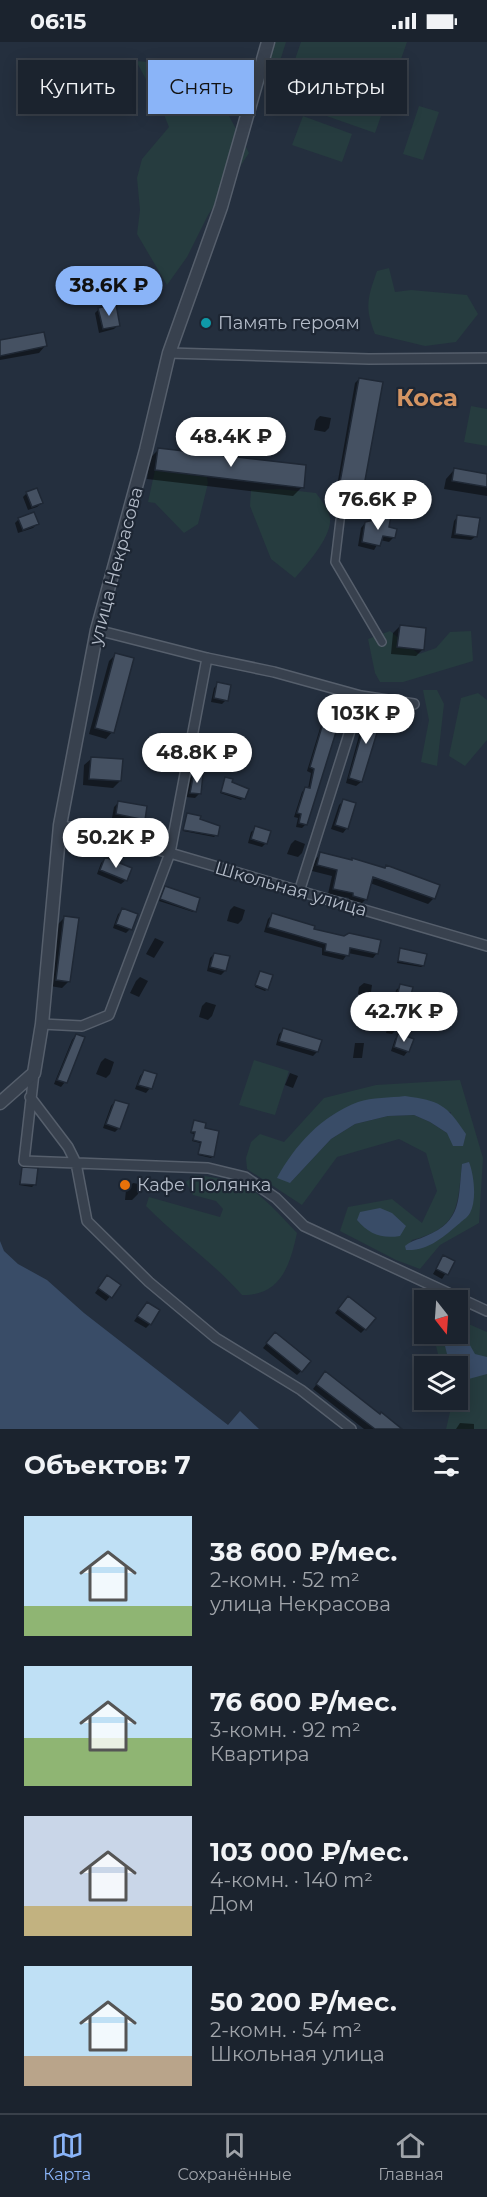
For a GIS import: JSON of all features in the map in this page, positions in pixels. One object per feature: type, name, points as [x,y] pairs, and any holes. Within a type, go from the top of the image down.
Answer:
[{"type":"street","name":"улица Некрасова","points":[[76,1163],[24,1161],[30,1097],[42,1024],[60,825],[98,630],[146,450],[169,353],[220,207],[268,42]]},
{"type":"street","points":[[169,353],[369,359],[487,358]]},
{"type":"street","points":[[344,487],[335,562],[382,642]]},
{"type":"street","points":[[98,630],[207,658],[274,672],[361,696],[414,704]]},
{"type":"street","points":[[42,1024],[82,1026],[109,1015],[170,854],[207,658]]},
{"type":"street","points":[[299,892],[361,696]]},
{"type":"street","name":"Школьная улица","points":[[60,825],[170,854],[487,946]]},
{"type":"street","points":[[0,1103],[34,1073]]},
{"type":"street","points":[[30,1097],[68,1147],[76,1163],[87,1221],[149,1282],[216,1338],[301,1390],[351,1429]]},
{"type":"street","points":[[76,1163],[208,1168],[245,1177],[276,1198],[304,1226],[487,1311]]},
{"type":"green space","points":[[271,42],[286,42],[280,60],[267,60]]},
{"type":"green space","points":[[301,42],[407,42],[401,60],[295,60]]},
{"type":"green space","points":[[136,61],[148,62],[148,83]]},
{"type":"green space","points":[[419,106],[439,112],[423,160],[403,154]]},
{"type":"green space","points":[[164,114],[228,114],[249,153],[208,215],[187,257],[167,285],[137,234],[140,210],[137,178],[142,159],[169,127]]},
{"type":"green space","points":[[321,114],[382,114],[375,133]]},
{"type":"green space","points":[[303,116],[352,134],[342,162],[292,145]]},
{"type":"green space","points":[[389,268],[395,292],[411,290],[467,295],[478,314],[456,342],[425,346],[375,334],[369,316],[368,302],[377,271]]},
{"type":"green space","points":[[471,406],[487,409],[487,446],[464,442]]},
{"type":"green space","points":[[155,470],[207,477],[208,483],[198,524],[184,533],[155,503],[148,502]]},
{"type":"green space","points":[[280,489],[316,493],[330,518],[330,526],[323,542],[295,578],[271,559],[250,506],[251,490]]},
{"type":"green space","points":[[390,631],[419,654],[436,648],[450,632],[471,631],[473,661],[403,682],[380,682],[375,673],[368,639]]},
{"type":"green space","points":[[423,690],[437,690],[444,704],[437,766],[421,762],[429,720]]},
{"type":"green space","points":[[478,693],[487,700],[487,740],[465,766],[449,756],[461,698]]},
{"type":"green space","points":[[254,1060],[289,1071],[275,1115],[239,1105]]},
{"type":"green space","points":[[460,1080],[483,1158],[479,1223],[440,1245],[420,1269],[396,1260],[340,1231],[348,1207],[392,1199],[422,1223],[437,1191],[426,1153],[399,1139],[337,1157],[302,1205],[247,1169],[246,1158],[251,1142],[260,1134],[284,1142],[324,1098],[376,1085]],"holes":[[[451,1112],[447,1133],[414,1115],[388,1116],[355,1124],[331,1139],[290,1183],[332,1115]],[[462,1165],[470,1214],[406,1250],[412,1240],[428,1235],[448,1222],[457,1204]]]},
{"type":"green space","points":[[195,1175],[225,1180],[250,1188],[272,1206],[297,1233],[287,1267],[275,1284],[255,1294],[242,1295],[146,1206],[149,1197],[220,1217],[223,1209],[216,1201],[193,1195],[186,1182]]},
{"type":"green space","points":[[468,1324],[487,1332],[487,1429],[446,1429],[450,1410],[468,1410],[468,1356],[438,1356],[436,1344],[468,1344]]},
{"type":"water","points":[[405,1096],[434,1102],[447,1110],[466,1134],[463,1146],[453,1146],[447,1133],[414,1115],[388,1116],[355,1124],[331,1139],[290,1183],[277,1178],[301,1143],[332,1115],[363,1100]]},
{"type":"water","points":[[469,1162],[474,1195],[469,1214],[429,1246],[406,1250],[405,1246],[438,1230],[453,1216],[459,1198],[462,1164]]},
{"type":"water","points":[[380,1208],[392,1213],[406,1226],[400,1236],[387,1237],[376,1234],[366,1229],[357,1220],[360,1212]]},
{"type":"water","points":[[0,1241],[4,1251],[18,1264],[47,1280],[84,1313],[228,1425],[240,1411],[259,1429],[0,1429]]},
{"type":"water","points":[[468,1342],[475,1354],[487,1357],[487,1374],[468,1379],[468,1356],[448,1356],[444,1344],[468,1344]]},
{"type":"building","points":[[116,304],[120,326],[103,329],[98,308]]},
{"type":"building","points":[[44,332],[47,346],[0,356],[0,340]]},
{"type":"building","points":[[359,378],[383,382],[364,486],[340,482]]},
{"type":"building","points":[[158,448],[306,465],[304,488],[155,470]]},
{"type":"building","points":[[454,468],[487,474],[487,487],[452,481]]},
{"type":"building","points":[[37,488],[43,503],[32,507],[26,492]]},
{"type":"building","points":[[34,512],[39,524],[23,530],[18,518]]},
{"type":"building","points":[[457,515],[480,518],[477,537],[455,534]]},
{"type":"building","points":[[391,516],[389,527],[397,529],[395,538],[383,536],[380,546],[362,542],[365,522]]},
{"type":"building","points":[[400,625],[426,628],[424,650],[397,647]]},
{"type":"building","points":[[115,653],[134,658],[114,733],[95,728]]},
{"type":"building","points":[[217,682],[231,685],[228,701],[214,698]]},
{"type":"building","points":[[331,696],[346,700],[307,825],[299,823],[301,814],[297,813],[305,787],[310,788],[314,769],[310,767]]},
{"type":"building","points":[[369,708],[383,713],[362,782],[349,778]]},
{"type":"building","points":[[401,709],[415,711],[412,724],[398,720]]},
{"type":"building","points":[[91,757],[123,759],[121,781],[89,779]]},
{"type":"building","points":[[194,772],[203,774],[201,794],[190,793]]},
{"type":"building","points":[[225,777],[249,789],[245,799],[221,792]]},
{"type":"building","points":[[343,799],[356,803],[348,829],[335,825]]},
{"type":"building","points":[[118,801],[147,806],[145,820],[116,814]]},
{"type":"building","points":[[187,813],[201,816],[200,819],[220,826],[218,836],[183,830]]},
{"type":"building","points":[[255,826],[271,831],[267,844],[251,839]]},
{"type":"building","points":[[320,852],[352,860],[352,858],[385,868],[386,865],[440,885],[435,899],[373,877],[367,900],[353,896],[353,893],[333,889],[337,870],[317,865]]},
{"type":"building","points":[[105,857],[132,868],[127,881],[100,870]]},
{"type":"building","points":[[165,886],[200,898],[196,912],[160,899]]},
{"type":"building","points":[[122,908],[138,914],[132,930],[116,924]]},
{"type":"building","points":[[272,913],[315,926],[314,929],[344,936],[349,933],[381,940],[378,954],[350,948],[349,956],[325,951],[326,944],[268,927]]},
{"type":"building","points":[[64,916],[79,918],[70,982],[56,980]]},
{"type":"building","points":[[400,948],[427,954],[424,966],[398,961]]},
{"type":"building","points":[[214,953],[230,956],[226,971],[210,967]]},
{"type":"building","points":[[260,971],[273,975],[268,990],[255,985]]},
{"type":"building","points":[[400,984],[413,987],[409,1003],[405,1002],[397,1031],[390,1029],[392,1021],[388,1020],[391,1008],[394,1009]]},
{"type":"building","points":[[283,1028],[322,1040],[318,1052],[279,1041]]},
{"type":"building","points":[[398,1033],[414,1039],[409,1052],[394,1047]]},
{"type":"building","points":[[76,1034],[85,1037],[67,1083],[57,1080]]},
{"type":"building","points":[[144,1070],[157,1074],[152,1089],[138,1085]]},
{"type":"building","points":[[115,1100],[129,1104],[120,1129],[106,1124]]},
{"type":"building","points":[[194,1120],[206,1123],[205,1128],[219,1131],[214,1157],[198,1154],[201,1142],[193,1140],[195,1132],[191,1132]]},
{"type":"building","points":[[22,1167],[38,1168],[36,1185],[20,1184]]},
{"type":"building","points":[[443,1255],[455,1261],[448,1275],[436,1269]]},
{"type":"building","points":[[107,1275],[121,1285],[112,1298],[98,1288]]},
{"type":"building","points":[[348,1296],[376,1318],[366,1330],[338,1309]]},
{"type":"building","points":[[147,1302],[160,1310],[151,1325],[137,1316]]},
{"type":"building","points":[[275,1332],[311,1361],[302,1372],[266,1343]]},
{"type":"building","points":[[325,1371],[402,1429],[375,1429],[316,1384]]},
{"type":"place","name":"Память героям","points":[[206,323]]},
{"type":"place","name":"Кафе Полянка","points":[[125,1185]]},
{"type":"district","name":"Коса","points":[[427,397]]}]
